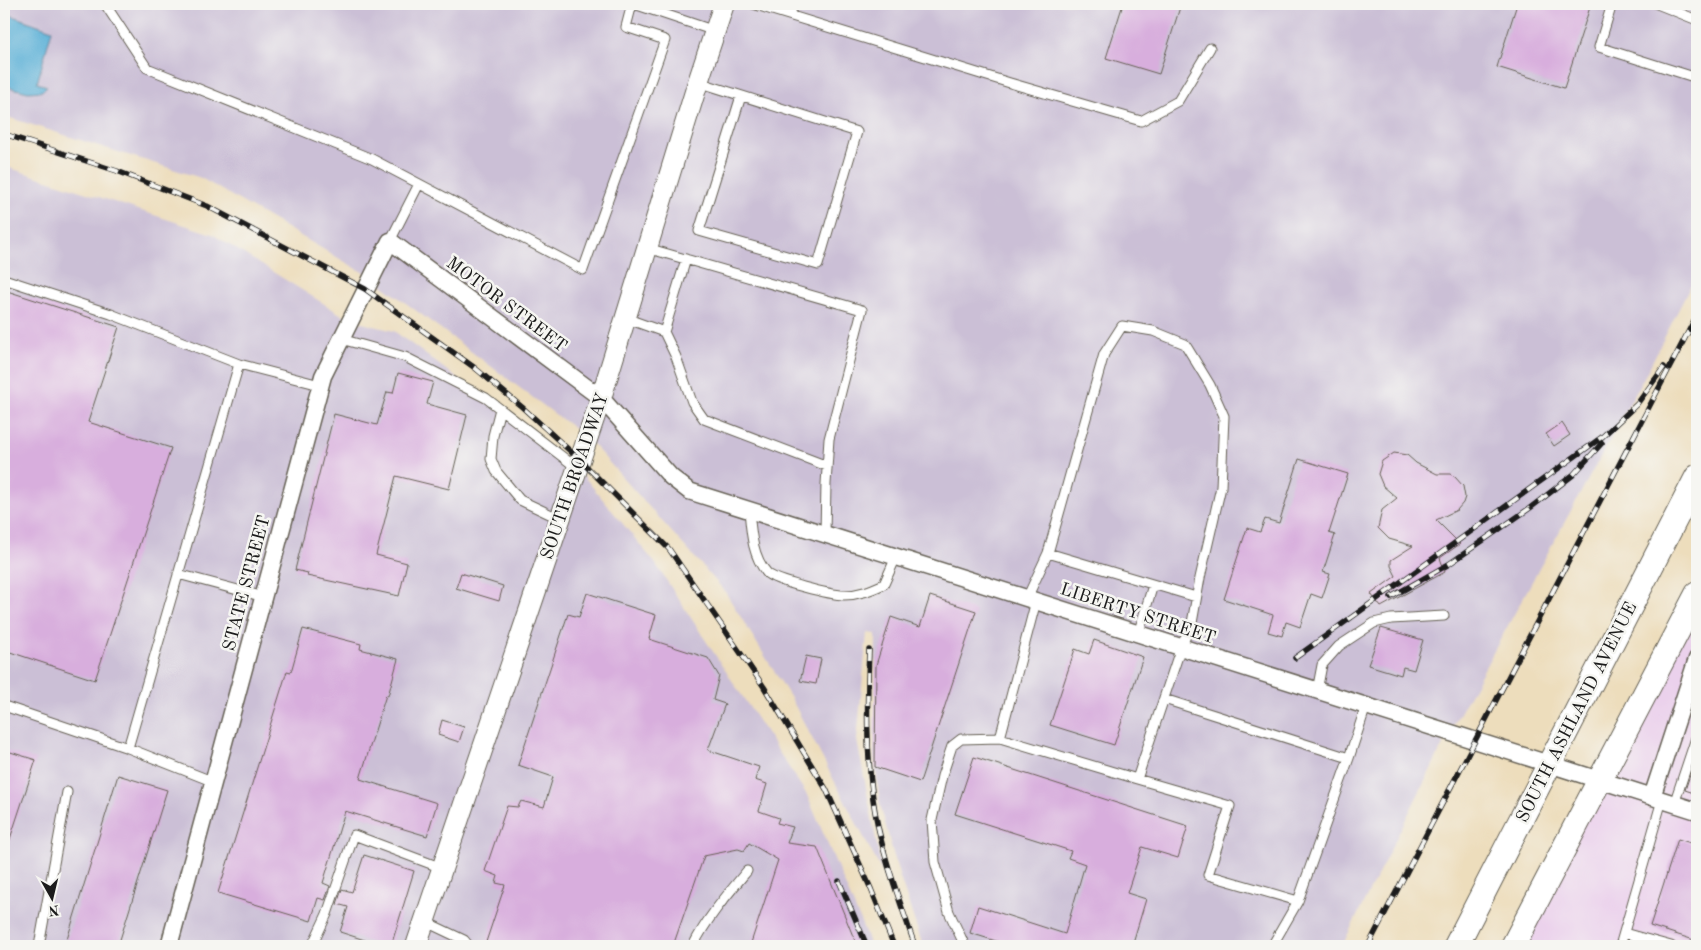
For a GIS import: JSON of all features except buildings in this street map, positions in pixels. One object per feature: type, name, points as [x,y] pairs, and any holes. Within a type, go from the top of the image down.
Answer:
[{"type":"main road","name":"SOUTH ASHLAND AVENUE","points":[[1456,946],[1697,477]]},
{"type":"main road","points":[[1513,946],[1697,594]]},
{"type":"street","name":"SOUTH BROADWAY","points":[[416,946],[601,398],[698,82],[724,4]]},
{"type":"street","name":"STATE STREET","points":[[169,946],[320,385],[340,339],[390,241]]},
{"type":"street","name":"MOTOR STREET","points":[[390,241],[601,398]]},
{"type":"street","name":"LIBERTY STREET","points":[[601,398],[671,477],[689,491],[1697,811]]},
{"type":"street","points":[[1663,800],[1696,664]]},
{"type":"lane","points":[[104,4],[147,68],[372,159],[583,270],[664,40],[626,26],[633,4],[715,31]]},
{"type":"lane","points":[[753,4],[1010,83],[1142,121],[1178,101],[1210,48]]},
{"type":"lane","points":[[790,15],[793,4]]},
{"type":"lane","points":[[1612,4],[1599,48],[1697,78]]},
{"type":"lane","points":[[1657,4],[1697,20]]},
{"type":"lane","points":[[698,82],[857,132],[818,265],[699,231],[741,96]]},
{"type":"lane","points":[[390,241],[419,184]]},
{"type":"lane","points":[[647,248],[862,310],[829,439],[825,534]]},
{"type":"lane","points":[[686,259],[664,332],[676,357],[692,402],[704,419],[827,466]]},
{"type":"lane","points":[[4,278],[111,314],[239,364],[320,385]]},
{"type":"lane","points":[[625,318],[664,332]]},
{"type":"lane","points":[[1000,738],[1031,600],[1048,553],[1104,354],[1122,326],[1153,331],[1185,344],[1210,385],[1224,416],[1221,487],[1196,597],[1192,623],[1181,647],[1137,779]]},
{"type":"lane","points":[[340,339],[405,357],[486,398],[577,468]]},
{"type":"lane","points":[[128,748],[239,364]]},
{"type":"lane","points":[[500,409],[493,436],[491,458],[496,471],[520,500],[560,519]]},
{"type":"lane","points":[[749,510],[755,553],[767,573],[779,580],[842,595],[864,593],[884,584],[896,557]]},
{"type":"lane","points":[[1048,553],[1196,597]]},
{"type":"lane","points":[[178,574],[264,597]]},
{"type":"lane","points":[[1138,634],[1153,585]]},
{"type":"lane","points":[[1317,691],[1322,665],[1339,646],[1374,622],[1391,619],[1444,616]]},
{"type":"lane","points":[[1164,699],[1349,758]]},
{"type":"lane","points":[[4,706],[128,748],[214,782]]},
{"type":"lane","points":[[1272,946],[1298,901],[1366,706]]},
{"type":"lane","points":[[1620,946],[1663,800],[1697,735]]},
{"type":"lane","points":[[965,946],[949,912],[935,862],[932,820],[942,776],[952,746],[961,739],[1000,738],[1230,806],[1208,875],[1298,901]]},
{"type":"lane","points":[[39,946],[67,792]]},
{"type":"lane","points":[[312,946],[327,914],[354,835],[442,868]]},
{"type":"lane","points":[[693,946],[701,930],[722,900],[747,871]]},
{"type":"lane","points":[[424,921],[464,940],[469,946]]},
{"type":"lane","points":[[1624,933],[1671,946]]},
{"type":"shaded area","points":[[4,4],[1697,4],[1697,273],[1648,370],[1449,733],[1342,946],[923,946],[899,875],[880,804],[874,755],[876,634],[867,633],[857,740],[882,872],[792,700],[724,590],[587,438],[371,277],[201,178],[4,116],[4,86],[28,92],[46,85],[37,83],[51,30],[4,13]]},
{"type":"shaded area","points":[[4,166],[212,234],[350,320],[394,331],[577,468],[655,563],[807,795],[870,946],[4,946]]},
{"type":"shaded area","points":[[1697,594],[1697,946],[1513,946]]},
{"type":"water","points":[[4,13],[52,30],[37,83],[47,86],[42,91],[28,92],[4,86]]},
{"type":"railway","points":[[4,134],[117,171],[207,206],[365,289],[475,368],[522,407],[580,460],[669,549],[764,687],[826,789],[871,889],[894,946]]},
{"type":"railway","points":[[1368,946],[1697,315]]},
{"type":"railway","points":[[1295,658],[1602,437],[1637,404],[1664,367]]},
{"type":"railway","points":[[1391,597],[1449,564],[1530,508],[1573,475],[1602,443]]},
{"type":"railway","points":[[869,650],[868,725],[873,799],[885,855],[915,946]]},
{"type":"railway","points":[[839,881],[867,946]]}]
